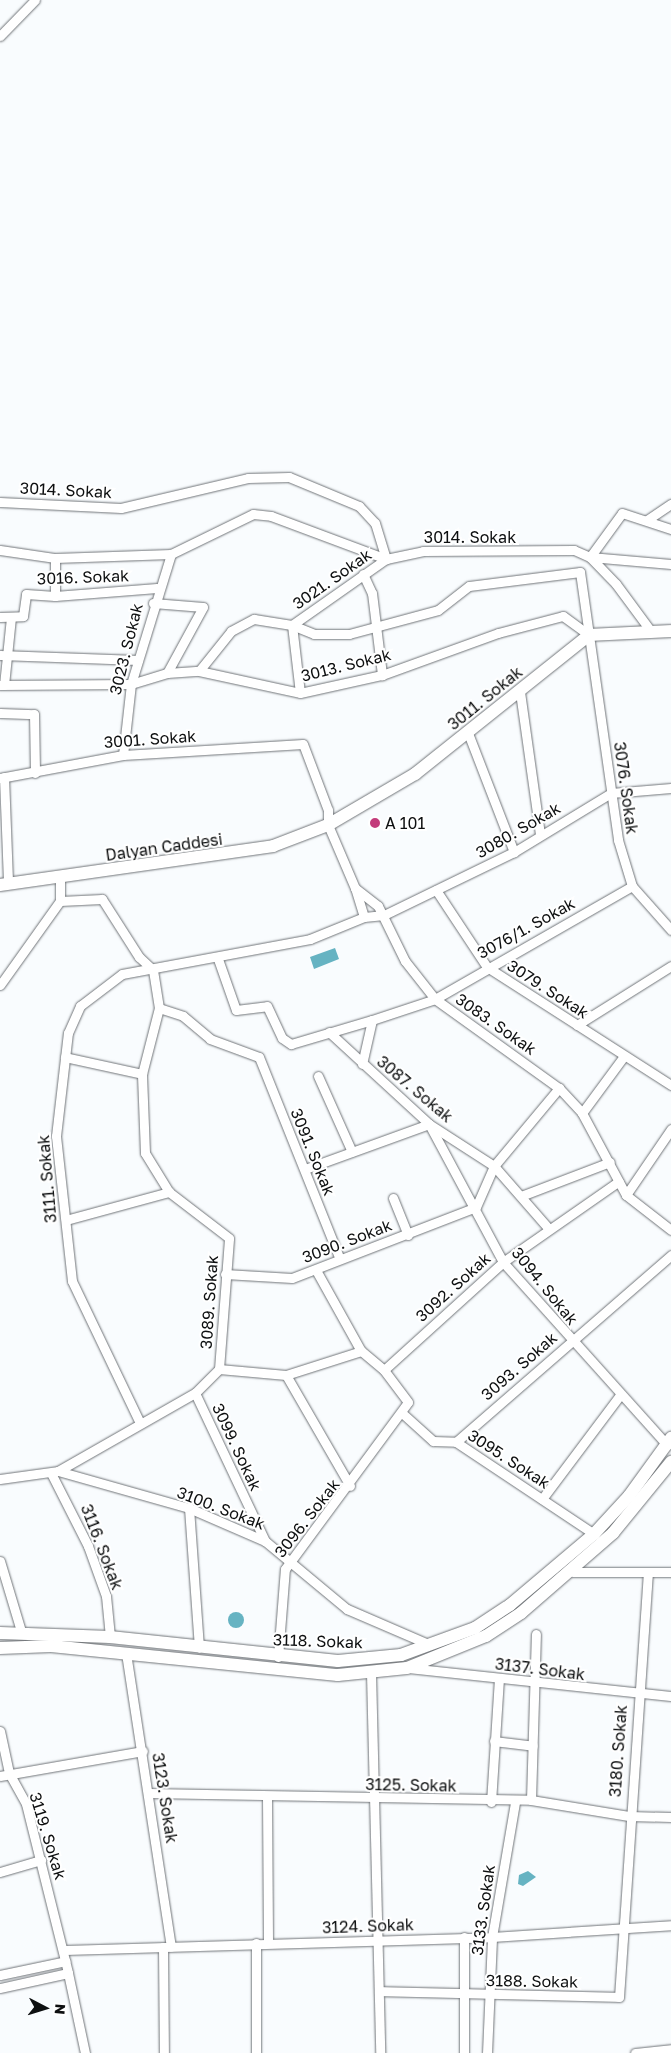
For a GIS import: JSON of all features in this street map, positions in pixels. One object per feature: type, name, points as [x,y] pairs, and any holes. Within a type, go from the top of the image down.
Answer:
[{"type":"main road","points":[[589,635],[650,630],[671,631]]},
{"type":"main road","name":"3011. Sokak","points":[[328,825],[415,774],[468,734],[589,635]]},
{"type":"main road","name":"Dalyan Caddesi","points":[[4,884],[212,858],[273,846],[328,825]]},
{"type":"main road","name":"3118. Sokak","points":[[0,1633],[21,1631],[110,1637],[278,1656],[374,1659],[433,1646],[475,1628],[510,1605],[594,1534],[669,1442]]},
{"type":"main road","name":"3118. Sokak","points":[[0,1648],[33,1645],[338,1675],[407,1668],[486,1636],[573,1572],[667,1475],[671,1462]]},
{"type":"street","points":[[0,36],[35,0]]},
{"type":"street","name":"3014. Sokak","points":[[0,502],[120,508],[248,478],[289,477],[359,506],[375,523],[386,559],[423,551],[574,550],[590,556],[671,564]]},
{"type":"street","points":[[647,520],[671,504]]},
{"type":"street","points":[[650,630],[590,556],[622,513],[647,520],[671,530]]},
{"type":"street","points":[[0,550],[54,558],[171,554],[253,514],[271,516],[386,559]]},
{"type":"street","name":"3023. Sokak","points":[[122,755],[131,684],[157,588],[171,554]]},
{"type":"street","points":[[54,558],[55,596]]},
{"type":"street","name":"3021. Sokak","points":[[199,671],[231,631],[254,619],[292,625],[386,559]]},
{"type":"street","name":"3076. Sokak","points":[[374,628],[438,610],[469,586],[580,572],[618,840],[632,886],[671,930]]},
{"type":"street","points":[[363,574],[372,593],[374,628],[382,676]]},
{"type":"street","name":"3016. Sokak","points":[[11,617],[24,616],[26,594],[55,596],[157,588]]},
{"type":"street","points":[[153,604],[203,607],[167,672]]},
{"type":"street","name":"3013. Sokak","points":[[2,685],[131,684],[167,672],[199,671],[300,693],[382,676],[498,633],[563,616],[589,635]]},
{"type":"street","points":[[0,617],[11,617],[2,656],[2,685]]},
{"type":"street","points":[[300,693],[292,625],[324,635],[374,628]]},
{"type":"street","points":[[2,656],[138,660]]},
{"type":"street","points":[[520,692],[540,834]]},
{"type":"street","points":[[0,713],[34,714],[35,773]]},
{"type":"street","points":[[468,734],[514,852]]},
{"type":"street","name":"3001. Sokak","points":[[2,778],[122,755],[303,744]]},
{"type":"street","name":"3083. Sokak","points":[[303,744],[328,810],[328,825],[355,888],[384,915],[404,961],[435,999],[559,1088],[582,1113],[610,1162],[626,1195],[671,1230]]},
{"type":"street","points":[[2,778],[4,884]]},
{"type":"street","name":"3080. Sokak","points":[[364,917],[384,915],[514,852],[540,834],[611,793],[671,788]]},
{"type":"street","points":[[0,985],[60,901],[60,876]]},
{"type":"street","name":"3076/1. Sokak","points":[[218,959],[236,1010],[267,1006],[282,1038],[291,1044],[435,999],[487,967],[632,886]]},
{"type":"street","points":[[60,901],[102,899],[139,957],[153,970],[218,959],[310,939],[364,917],[355,888]]},
{"type":"street","name":"3079. Sokak","points":[[436,890],[487,967],[671,1085]]},
{"type":"street","points":[[577,1025],[671,966]]},
{"type":"street","name":"3089. Sokak","points":[[54,1472],[195,1393],[219,1369],[229,1238],[169,1192],[145,1154],[142,1074],[159,1008],[153,970]]},
{"type":"street","name":"3111. Sokak","points":[[140,1423],[72,1281],[56,1136],[68,1033],[80,1006],[122,974],[153,970]]},
{"type":"street","name":"3091. Sokak","points":[[159,1008],[183,1016],[210,1039],[259,1057],[339,1257]]},
{"type":"street","points":[[362,1064],[372,1020]]},
{"type":"street","name":"3087. Sokak","points":[[329,1032],[429,1124],[494,1166],[548,1228]]},
{"type":"street","points":[[582,1113],[624,1056]]},
{"type":"street","points":[[64,1057],[142,1074]]},
{"type":"street","points":[[318,1076],[352,1152]]},
{"type":"street","points":[[476,1208],[494,1166],[559,1088]]},
{"type":"street","points":[[305,1169],[429,1124]]},
{"type":"street","name":"3094. Sokak","points":[[429,1124],[476,1208],[503,1262],[620,1396],[669,1442]]},
{"type":"street","points":[[626,1195],[671,1129]]},
{"type":"street","points":[[521,1196],[610,1162]]},
{"type":"street","name":"3092. Sokak","points":[[384,1370],[503,1262],[548,1228],[619,1181]]},
{"type":"street","points":[[66,1220],[169,1192]]},
{"type":"street","points":[[393,1198],[408,1235]]},
{"type":"street","name":"3090. Sokak","points":[[225,1274],[292,1278],[316,1270],[339,1257],[408,1235],[476,1208]]},
{"type":"street","name":"3093. Sokak","points":[[456,1442],[671,1255]]},
{"type":"street","points":[[316,1270],[361,1351],[384,1370],[408,1402],[402,1413]]},
{"type":"street","points":[[219,1369],[286,1375],[361,1351]]},
{"type":"street","points":[[286,1375],[350,1486]]},
{"type":"street","name":"3099. Sokak","points":[[195,1393],[265,1541]]},
{"type":"street","points":[[542,1499],[620,1396]]},
{"type":"street","name":"3095. Sokak","points":[[402,1413],[434,1441],[456,1442],[594,1534]]},
{"type":"street","name":"3096. Sokak","points":[[278,1656],[285,1569],[350,1486],[402,1413]]},
{"type":"street","name":"3100. Sokak","points":[[0,1479],[54,1472],[189,1508],[265,1541],[347,1609],[433,1646]]},
{"type":"street","name":"3116. Sokak","points":[[54,1472],[88,1546],[106,1596],[110,1637]]},
{"type":"street","points":[[189,1508],[199,1648]]},
{"type":"street","points":[[0,1561],[21,1631]]},
{"type":"street","points":[[573,1572],[648,1574],[671,1572]]},
{"type":"street","name":"3180. Sokak","points":[[621,1932],[637,1695],[648,1574]]},
{"type":"street","points":[[531,1800],[536,1634]]},
{"type":"street","name":"3123. Sokak","points":[[126,1653],[149,1793],[167,1947],[164,2053]]},
{"type":"street","name":"3137. Sokak","points":[[407,1668],[637,1695],[671,1696]]},
{"type":"street","points":[[371,1673],[376,1800],[380,2053]]},
{"type":"street","points":[[491,1802],[499,1679]]},
{"type":"street","name":"3119. Sokak","points":[[0,1732],[4,1774],[26,1804],[65,1950],[68,1974],[85,2053]]},
{"type":"street","points":[[494,1741],[533,1746]]},
{"type":"street","points":[[4,1774],[143,1752]]},
{"type":"street","name":"3125. Sokak","points":[[149,1793],[376,1800],[515,1802],[531,1800],[629,1816],[671,1817]]},
{"type":"street","points":[[268,1797],[268,1943]]},
{"type":"street","name":"3133. Sokak","points":[[486,2053],[492,1937],[515,1802]]},
{"type":"street","points":[[0,1872],[40,1860]]},
{"type":"street","name":"3124. Sokak","points":[[65,1950],[621,1932],[671,1925]]},
{"type":"street","name":"3188. Sokak","points":[[379,1991],[488,1996],[619,1997],[621,1932]]},
{"type":"street","points":[[464,1937],[464,2053]]},
{"type":"street","points":[[256,1943],[256,2053]]},
{"type":"street","points":[[0,1975],[66,1961]]},
{"type":"street","points":[[0,1988],[68,1974]]},
{"type":"street","points":[[635,2053],[671,2049]]},
{"type":"water","points":[[335,948],[339,959],[314,969],[310,957]]},
{"type":"water","points":[[236,1612],[244,1620],[236,1628],[228,1620]]},
{"type":"water","points":[[528,1871],[536,1877],[523,1886],[518,1884],[519,1875]]},
{"type":"place","name":"A 101","points":[[375,823]]}]
